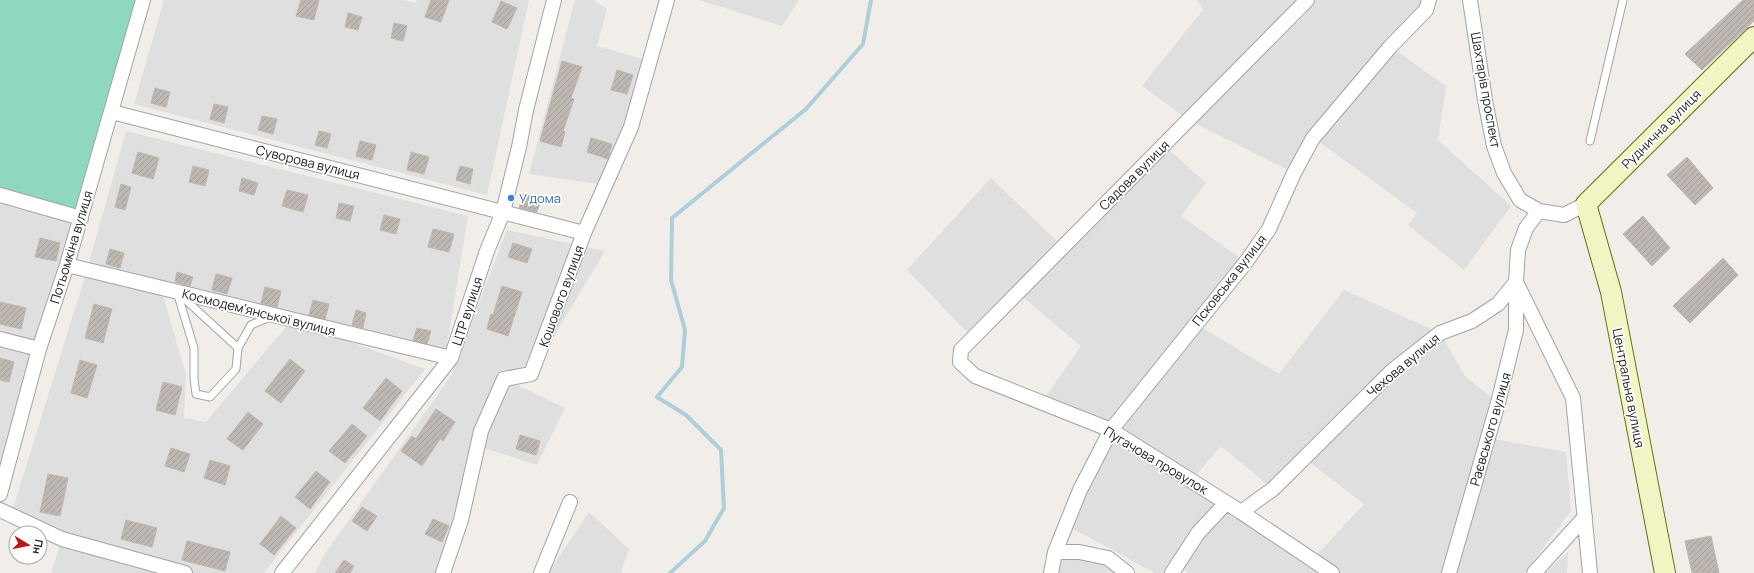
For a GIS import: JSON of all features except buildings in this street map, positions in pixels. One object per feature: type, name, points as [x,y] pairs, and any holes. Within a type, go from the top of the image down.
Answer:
[{"type":"main road","name":"Руднична вулиця","points":[[1586,204],[1754,37]]},
{"type":"main road","name":"Центральна вулиця","points":[[1586,204],[1611,292],[1665,573]]},
{"type":"street","name":"Потьомкіна вулиця","points":[[0,494],[39,350],[67,265],[144,0]]},
{"type":"street","name":"ЦТР вулиця","points":[[282,573],[451,358],[487,251],[503,212],[519,147],[526,110],[554,0]]},
{"type":"street","name":"Кошового вулиця","points":[[442,573],[461,520],[481,431],[504,379],[531,374],[584,233],[631,127],[667,0]]},
{"type":"street","name":"Садова вулиця","points":[[961,350],[1307,0]]},
{"type":"street","name":"Псковська вулиця","points":[[1051,573],[1055,552],[1080,490],[1111,430],[1246,262],[1265,235],[1313,138],[1390,47],[1426,10],[1429,0]]},
{"type":"street","name":"Шахтарів проспект","points":[[1470,0],[1485,100],[1494,146],[1504,173],[1520,200],[1539,211],[1564,215]]},
{"type":"street","name":"Суворова вулиця","points":[[112,112],[584,233]]},
{"type":"street","points":[[0,195],[81,218]]},
{"type":"street","name":"Руднична вулиця","points":[[1564,215],[1586,204]]},
{"type":"street","points":[[1539,211],[1526,228],[1518,250],[1516,282],[1573,398],[1590,573]]},
{"type":"street","name":"Космодем'янської вулиця","points":[[67,265],[272,316],[451,358]]},
{"type":"street","name":"Чехова вулиця","points":[[1241,512],[1273,489],[1393,370],[1440,333],[1472,321],[1498,304],[1516,282]]},
{"type":"street","name":"Раєвського вулиця","points":[[1449,573],[1498,403],[1516,330],[1516,282]]},
{"type":"street","points":[[0,339],[39,350]]},
{"type":"street","name":"Пугачова провулок","points":[[961,350],[960,362],[975,376],[1111,430],[1241,512],[1332,573]]},
{"type":"street","points":[[541,573],[570,502]]},
{"type":"street","points":[[1172,573],[1198,533],[1226,503]]},
{"type":"street","points":[[0,510],[62,539],[185,573]]},
{"type":"street","points":[[1534,573],[1585,517]]},
{"type":"street","points":[[1055,552],[1079,552],[1108,558],[1127,573]]},
{"type":"lane","points":[[1590,141],[1623,0]]},
{"type":"lane","points":[[177,292],[194,348],[194,379],[196,394],[210,397],[236,369],[238,348],[252,325],[272,316]]},
{"type":"lane","points":[[177,292],[238,348]]},
{"type":"shaded area","points":[[164,0],[403,0],[416,3],[417,0],[529,0],[487,195],[134,104]]},
{"type":"shaded area","points":[[575,0],[593,0],[607,9],[597,46],[650,61],[605,185],[529,174]]},
{"type":"shaded area","points":[[699,0],[799,0],[782,26]]},
{"type":"shaded area","points":[[1197,0],[1429,0],[1391,47],[1446,86],[1438,140],[1511,206],[1464,270],[1408,225],[1417,213],[1314,138],[1294,173],[1189,120],[1142,86],[1203,10]]},
{"type":"shaded area","points":[[126,131],[468,216],[446,351],[295,322],[425,369],[264,573],[51,573],[62,539],[48,532],[48,525],[32,525],[11,515],[87,270]],"holes":[[[161,289],[291,321],[206,422],[184,418],[186,374]]]},
{"type":"shaded area","points":[[1164,145],[1206,183],[1181,216],[1246,262],[1196,324],[1279,374],[1344,290],[1440,333],[1465,376],[1498,403],[1488,438],[1566,452],[1571,511],[1524,573],[1189,573],[1177,565],[1172,573],[1155,573],[1066,525],[1111,430],[1041,403],[1081,346],[1018,293],[973,338],[907,270],[991,178],[1063,247]],"holes":[[[1221,446],[1273,489],[1304,458],[1364,504],[1312,560],[1191,481]]]},
{"type":"shaded area","points":[[0,195],[81,218],[0,494]]},
{"type":"shaded area","points":[[507,230],[605,251],[531,374],[505,379],[565,408],[537,465],[478,446],[443,573],[315,573],[324,555],[451,376]]},
{"type":"shaded area","points":[[589,512],[629,549],[621,573],[548,573]]},
{"type":"shaded area","points":[[1055,552],[1079,552],[1127,573],[1051,573]]},
{"type":"shaded area","points":[[1568,552],[1567,573],[1545,573]]},
{"type":"green space","points":[[0,0],[143,0],[81,218],[0,195]]},
{"type":"waterway","points":[[670,573],[705,541],[724,508],[721,450],[686,415],[657,397],[682,367],[685,330],[671,280],[672,218],[806,109],[863,44],[871,0]]},
{"type":"place","name":"У дома","points":[[511,198]]}]
